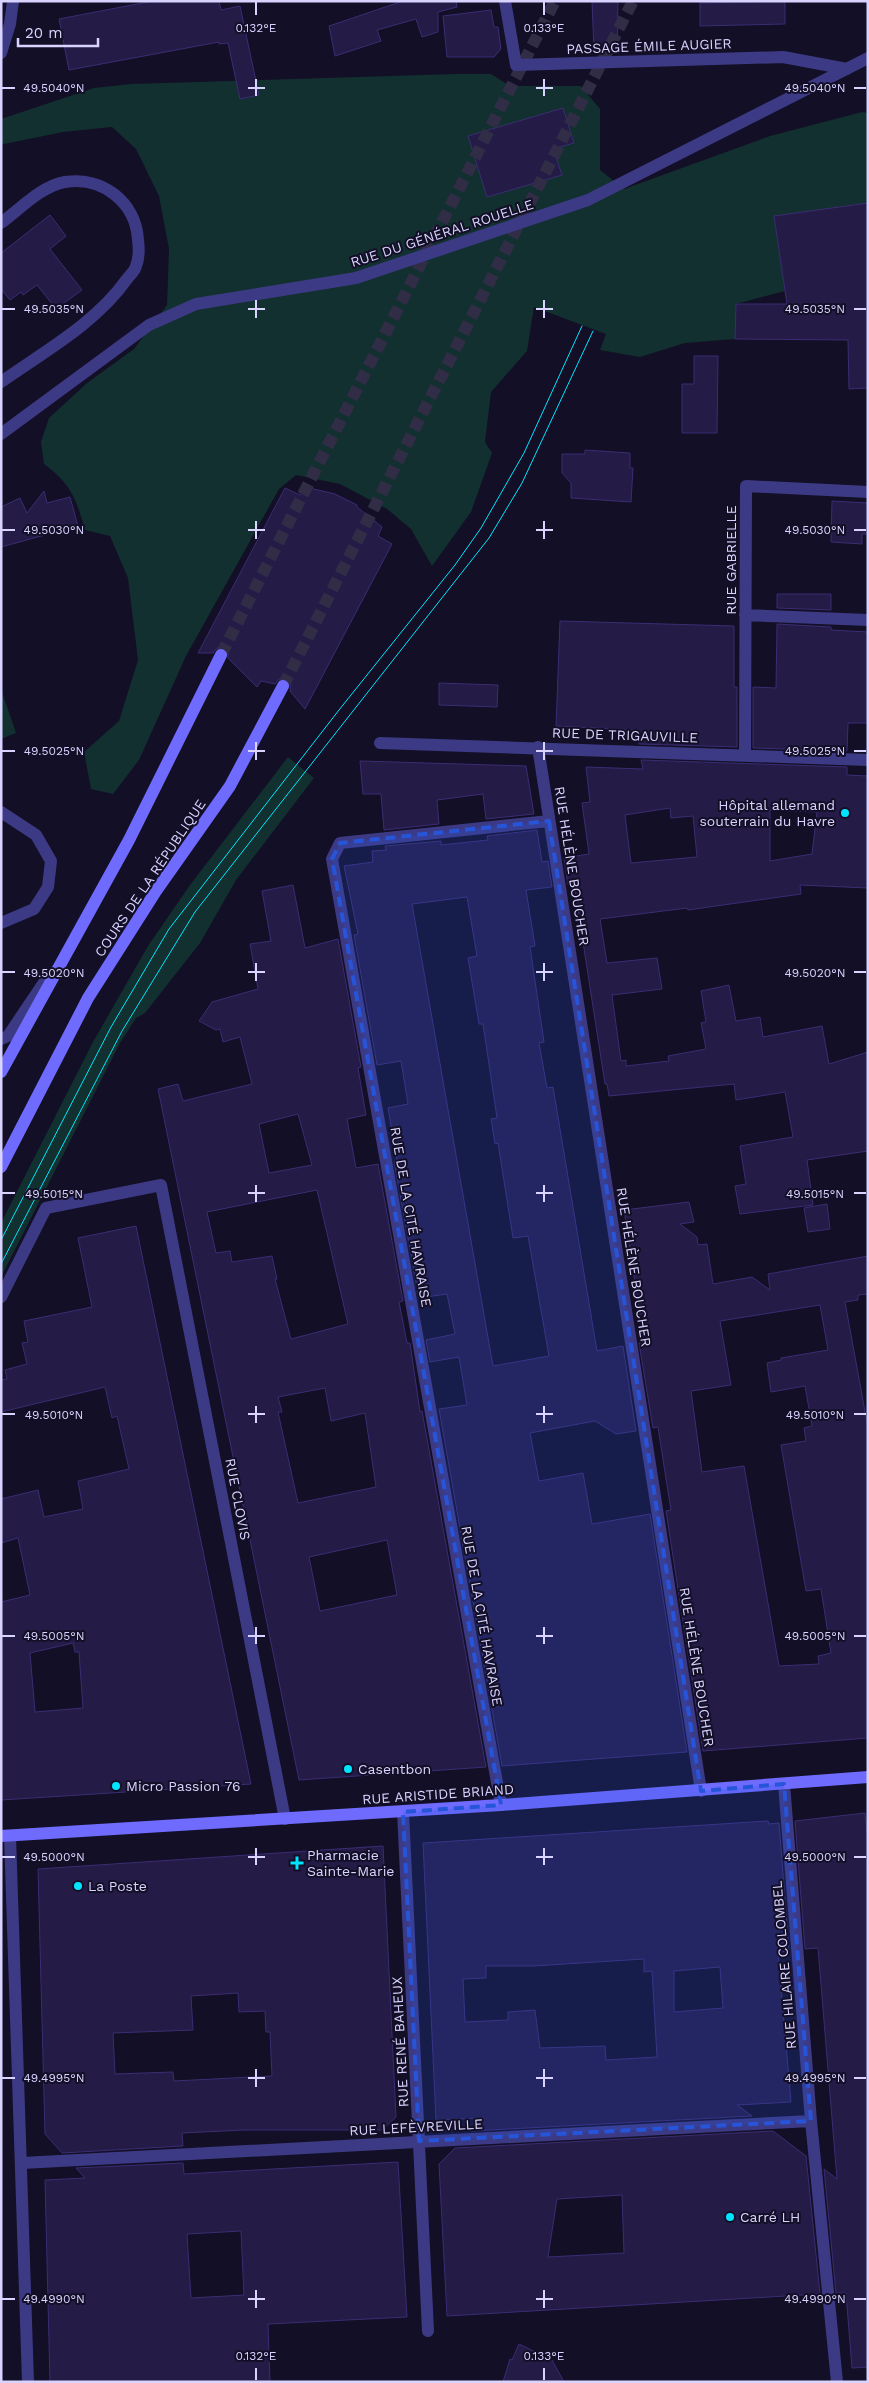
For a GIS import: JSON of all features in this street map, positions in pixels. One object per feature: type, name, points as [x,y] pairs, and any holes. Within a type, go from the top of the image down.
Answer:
[{"type":"main road","points":[[1,1072],[129,840],[222,655]]},
{"type":"main road","name":"COURS DE LA RÉPUBLIQUE","points":[[1,1167],[88,998],[156,891],[230,786],[282,686]]},
{"type":"main road","name":"RUE ARISTIDE BRIAND","points":[[6,1836],[404,1812],[868,1777]]},
{"type":"street","points":[[1,53],[10,24],[13,1]]},
{"type":"street","name":"PASSAGE ÉMILE AUGIER","points":[[505,1],[516,65],[783,57],[847,69]]},
{"type":"street","name":"RUE DU GÉNÉRAL ROUELLE","points":[[1,434],[149,325],[196,304],[356,278],[588,200],[868,58]]},
{"type":"street","points":[[1,224],[44,191],[63,182],[86,181],[105,188],[124,202],[137,225],[139,247],[136,266],[100,311],[1,382]]},
{"type":"street","name":"RUE GABRIELLE","points":[[745,755],[746,486],[868,492]]},
{"type":"street","points":[[745,615],[868,620]]},
{"type":"street","name":"RUE DE TRIGAUVILLE","points":[[380,743],[538,747],[868,760]]},
{"type":"street","name":"RUE HÉLÈNE BOUCHER","points":[[538,747],[701,1791]]},
{"type":"street","points":[[1,812],[36,835],[51,861],[48,887],[34,909],[1,922]]},
{"type":"street","name":"RUE DE LA CITÉ HAVRAISE","points":[[500,1805],[332,858],[340,843],[549,821]]},
{"type":"street","points":[[1,1039],[8,1036],[70,945]]},
{"type":"street","name":"RUE CLOVIS","points":[[1,1297],[46,1208],[161,1185],[285,1819]]},
{"type":"street","name":"RUE HILAIRE COLOMBEL","points":[[784,1784],[811,2121],[837,2382]]},
{"type":"street","name":"RUE RENÉ BAHEUX","points":[[404,1812],[428,2331]]},
{"type":"street","points":[[6,1836],[22,2163],[28,2382]]},
{"type":"street","name":"RUE LEFÈVREVILLE","points":[[22,2163],[811,2121]]},
{"type":"highlighted area","points":[[549,821],[701,1791],[784,1784],[811,2121],[419,2141],[403,1812],[501,1805],[332,859],[340,843]]},
{"type":"green space","points":[[491,74],[510,86],[581,86],[600,109],[600,170],[624,189],[770,136],[862,112],[868,113],[868,203],[774,216],[785,291],[736,304],[735,339],[685,343],[640,357],[600,350],[606,334],[534,307],[527,351],[491,392],[485,442],[492,453],[471,512],[432,566],[411,529],[387,509],[340,484],[296,475],[279,489],[186,656],[139,760],[113,794],[91,789],[84,752],[119,721],[138,660],[128,578],[110,536],[85,530],[79,509],[71,492],[61,478],[44,464],[41,442],[49,418],[87,383],[134,349],[167,305],[169,249],[159,196],[136,149],[112,127],[63,132],[4,144],[1,143],[1,119],[94,88],[131,84]]},
{"type":"green space","points":[[1,689],[16,733],[1,739]]},
{"type":"green space","points":[[288,757],[314,778],[236,880],[200,943],[145,1013],[136,1018],[120,1043],[1,1277],[1,1223],[93,1042],[148,946],[190,885]]},
{"type":"building","points":[[153,1],[219,1],[221,10],[240,6],[259,95],[240,99],[228,43],[219,44],[219,42],[69,70],[59,19]]},
{"type":"building","points":[[403,1],[456,1],[457,7],[438,12],[438,32],[422,37],[416,19],[377,30],[381,41],[335,56],[329,26]]},
{"type":"building","points":[[592,1],[618,1],[617,51],[594,51]]},
{"type":"building","points":[[785,1],[785,24],[700,26],[700,3]]},
{"type":"building","points":[[491,10],[494,27],[498,27],[501,49],[494,57],[447,57],[443,16]]},
{"type":"building","points":[[563,108],[574,143],[553,149],[562,175],[487,197],[468,136]]},
{"type":"building","points":[[868,203],[868,388],[849,389],[848,340],[735,339],[736,304],[787,304],[774,216]]},
{"type":"building","points":[[50,215],[66,236],[50,249],[82,290],[56,309],[37,285],[23,295],[21,292],[10,300],[1,289],[1,253]]},
{"type":"building","points":[[694,356],[718,356],[717,433],[682,433],[682,384],[694,384]]},
{"type":"building","points":[[585,450],[630,453],[630,468],[633,468],[631,502],[571,498],[571,483],[562,473],[562,454],[585,454]]},
{"type":"building","points":[[305,487],[335,494],[357,505],[357,507],[382,527],[378,536],[392,544],[305,709],[290,691],[291,685],[286,679],[279,679],[275,684],[261,681],[257,687],[228,658],[228,651],[225,648],[217,648],[213,653],[198,653],[285,488],[300,495]]},
{"type":"building","points":[[44,491],[47,503],[70,497],[78,526],[1,547],[1,507],[20,498],[27,513]]},
{"type":"building","points":[[832,501],[868,503],[868,534],[862,534],[862,544],[831,542]]},
{"type":"building","points":[[777,594],[831,594],[831,610],[777,608]]},
{"type":"building","points":[[560,621],[734,626],[734,687],[737,687],[737,747],[639,744],[638,730],[556,726]]},
{"type":"building","points":[[777,624],[831,627],[831,630],[868,632],[868,723],[848,723],[847,751],[753,748],[753,687],[776,688]]},
{"type":"building","points":[[439,683],[498,685],[497,707],[439,705]]},
{"type":"building","points":[[641,760],[847,767],[847,775],[868,776],[868,888],[800,885],[801,894],[688,910],[687,908],[600,919],[607,963],[657,958],[662,989],[612,995],[621,1061],[626,1060],[626,1066],[669,1061],[668,1056],[706,1049],[701,1023],[706,1022],[701,991],[729,985],[736,1021],[760,1017],[763,1037],[822,1026],[829,1064],[868,1052],[868,1151],[807,1160],[813,1205],[740,1214],[735,1186],[746,1184],[740,1146],[793,1137],[785,1092],[736,1100],[734,1084],[609,1096],[607,1084],[605,1084],[574,884],[568,885],[564,858],[589,854],[582,803],[590,802],[586,767],[643,769]],"holes":[[[670,808],[671,818],[693,816],[697,857],[631,863],[625,815]],[[770,810],[817,812],[812,854],[770,861]]]},
{"type":"building","points":[[360,761],[526,766],[534,814],[486,819],[483,794],[437,800],[439,824],[384,830],[381,794],[363,794]]},
{"type":"building","points":[[537,830],[542,862],[548,861],[552,887],[526,890],[535,946],[530,947],[544,1042],[539,1043],[547,1088],[553,1087],[597,1351],[623,1346],[636,1431],[616,1434],[595,1421],[530,1433],[539,1481],[583,1473],[592,1524],[650,1514],[687,1752],[502,1766],[439,1409],[467,1405],[459,1357],[430,1362],[426,1340],[455,1334],[447,1294],[419,1298],[394,1161],[397,1160],[388,1108],[408,1104],[401,1061],[377,1065],[354,935],[358,934],[344,866],[373,862],[372,851],[386,850],[385,846],[441,841],[441,845],[488,840],[487,836]],"holes":[[[467,897],[477,956],[468,958],[479,1024],[483,1024],[497,1118],[491,1119],[495,1144],[498,1143],[513,1238],[528,1236],[549,1356],[493,1366],[412,904]]]},
{"type":"building","points":[[293,885],[305,948],[338,939],[361,1067],[358,1068],[366,1115],[347,1119],[356,1168],[378,1164],[403,1301],[399,1302],[407,1343],[410,1343],[420,1412],[422,1411],[486,1767],[299,1780],[158,1089],[178,1084],[183,1101],[252,1084],[240,1037],[223,1042],[220,1029],[216,1030],[199,1021],[212,1002],[258,989],[250,944],[271,941],[262,891]],"holes":[[[298,1114],[312,1165],[269,1173],[259,1124]],[[317,1190],[348,1324],[291,1339],[275,1279],[277,1279],[272,1256],[232,1262],[230,1251],[216,1253],[207,1212]],[[325,1388],[331,1421],[365,1413],[376,1487],[298,1503],[278,1412],[282,1412],[278,1397]],[[387,1540],[397,1595],[320,1611],[309,1557]]]},
{"type":"building","points":[[689,1202],[694,1222],[680,1224],[697,1237],[698,1245],[707,1244],[713,1284],[752,1277],[770,1290],[768,1274],[868,1256],[868,1294],[858,1295],[858,1300],[845,1302],[868,1428],[868,1738],[703,1751],[666,1511],[671,1510],[658,1427],[653,1428],[639,1343],[644,1342],[624,1210]],"holes":[[[820,1305],[828,1350],[781,1358],[781,1360],[767,1363],[771,1392],[805,1386],[812,1426],[804,1428],[806,1441],[781,1445],[806,1591],[821,1589],[831,1653],[818,1656],[819,1664],[779,1666],[744,1466],[702,1472],[691,1391],[731,1385],[720,1321]]]},
{"type":"building","points":[[827,1204],[830,1229],[808,1232],[804,1208]]},
{"type":"building","points":[[136,1226],[251,1784],[1,1800],[1,1602],[30,1595],[18,1538],[1,1543],[1,1499],[38,1490],[44,1517],[83,1509],[78,1481],[129,1469],[117,1416],[112,1418],[105,1387],[1,1412],[1,1380],[7,1379],[5,1370],[27,1364],[22,1343],[28,1342],[24,1321],[92,1307],[78,1238]],"holes":[[[73,1643],[75,1652],[79,1652],[83,1708],[35,1712],[30,1653]]]},
{"type":"building","points":[[865,1813],[868,1842],[868,2367],[852,2368],[846,2293],[836,2293],[824,2169],[837,2179],[818,1948],[805,1949],[795,1821]]},
{"type":"building","points":[[768,1821],[769,1824],[779,1823],[789,1951],[778,1952],[791,2102],[737,2105],[752,2116],[471,2131],[484,2118],[436,2120],[423,1843]],"holes":[[[644,1959],[644,1972],[652,1971],[657,2057],[606,2060],[605,2046],[540,2048],[535,2010],[508,2012],[508,2020],[465,2022],[463,1979],[486,1978],[486,1966],[533,1966]],[[720,1967],[723,2008],[674,2012],[674,1971]]]},
{"type":"building","points":[[383,1846],[396,2117],[382,2130],[244,2130],[182,2133],[183,2146],[62,2153],[45,2134],[38,1869]],"holes":[[[238,1993],[239,2012],[265,2011],[266,2032],[270,2032],[272,2076],[174,2081],[173,2072],[115,2074],[113,2033],[193,2030],[191,1996]]]},
{"type":"building","points":[[773,2131],[806,2156],[820,2294],[447,2316],[439,2164],[455,2148]],"holes":[[[622,2195],[624,2253],[548,2257],[557,2199]]]},
{"type":"building","points":[[398,2162],[407,2317],[268,2324],[270,2382],[50,2382],[45,2180],[85,2178],[76,2168],[183,2163],[184,2174]],"holes":[[[241,2231],[244,2295],[191,2298],[187,2234]]]},
{"type":"building","points":[[519,2344],[552,2360],[564,2382],[503,2382],[510,2359],[512,2360]]},
{"type":"tunnel","points":[[221,655],[555,1]]},
{"type":"tunnel","points":[[283,686],[633,1]]},
{"type":"tram line","points":[[1,1240],[111,1027],[169,929],[339,710],[455,565],[481,528],[524,453],[582,326]]},
{"type":"tram line","points":[[1,1264],[122,1031],[195,912],[489,538],[522,483],[593,331]]},
{"type":"place","name":"Hôpital allemand souterrain du Havre","points":[[845,813]]},
{"type":"place","name":"Casentbon","points":[[348,1769]]},
{"type":"place","name":"Micro Passion 76","points":[[116,1786]]},
{"type":"place","name":"Pharmacie Sainte-Marie","points":[[297,1863]]},
{"type":"place","name":"La Poste","points":[[78,1886]]},
{"type":"place","name":"Carré LH","points":[[730,2217]]}]
